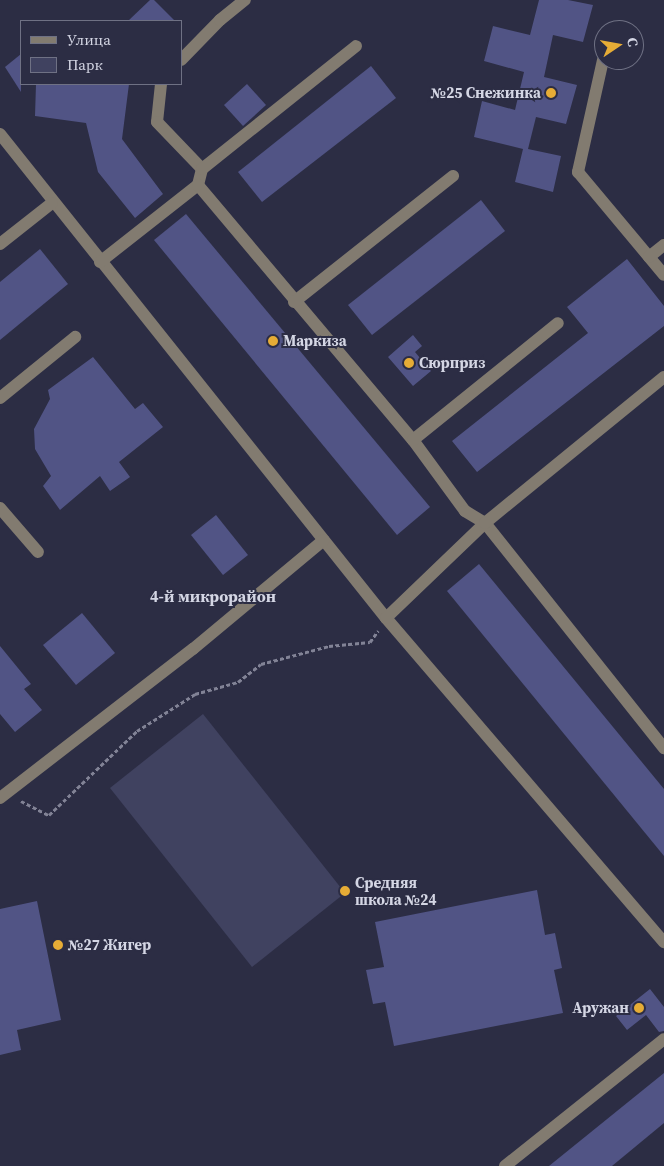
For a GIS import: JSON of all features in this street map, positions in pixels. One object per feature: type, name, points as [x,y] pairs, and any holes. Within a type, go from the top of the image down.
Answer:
[{"type":"street","points":[[182,59],[220,20],[245,0]]},
{"type":"street","points":[[100,262],[198,185],[202,169],[356,46]]},
{"type":"street","points":[[601,70],[578,172],[664,275]]},
{"type":"street","points":[[161,85],[157,122],[202,169]]},
{"type":"street","points":[[0,134],[52,203],[386,618],[664,942]]},
{"type":"street","points":[[294,302],[453,176]]},
{"type":"street","points":[[198,185],[294,302],[413,440],[466,511],[485,523],[664,748]]},
{"type":"street","points":[[0,244],[52,203]]},
{"type":"street","points":[[649,257],[664,245]]},
{"type":"street","points":[[413,440],[558,324]]},
{"type":"street","points":[[0,398],[76,337]]},
{"type":"street","points":[[386,618],[485,523],[664,377]]},
{"type":"street","points":[[0,508],[38,552]]},
{"type":"street","points":[[4,795],[193,649],[324,540]]},
{"type":"street","points":[[505,1166],[664,1039]]},
{"type":"path","points":[[4,795],[49,815],[137,731],[195,694],[238,682],[262,664],[329,646],[370,642],[386,618]]},
{"type":"green space","points":[[203,714],[345,893],[252,967],[110,788]]},
{"type":"building","points":[[150,0],[154,0],[174,20],[129,20]]},
{"type":"building","points":[[539,0],[568,0],[593,5],[583,42],[553,35],[544,77],[577,85],[566,124],[536,117],[528,149],[561,156],[553,192],[515,182],[523,149],[474,137],[482,101],[515,110],[524,72],[484,61],[493,26],[530,35]]},
{"type":"building","points":[[20,55],[21,92],[5,67]]},
{"type":"building","points":[[371,66],[396,98],[262,202],[238,172]]},
{"type":"building","points":[[247,84],[266,105],[243,126],[224,105]]},
{"type":"building","points":[[36,85],[129,85],[122,139],[163,194],[135,218],[98,172],[86,123],[35,116]]},
{"type":"building","points":[[481,200],[505,231],[372,335],[348,305]]},
{"type":"building","points":[[186,214],[430,507],[397,535],[154,240]]},
{"type":"building","points":[[40,249],[68,284],[0,340],[0,282]]},
{"type":"building","points":[[627,259],[664,306],[664,326],[477,472],[452,441],[588,333],[567,307]]},
{"type":"building","points":[[413,335],[422,346],[415,352],[431,371],[413,386],[388,357]]},
{"type":"building","points":[[93,357],[135,409],[143,403],[163,427],[119,462],[130,477],[110,491],[100,476],[60,510],[43,486],[51,476],[35,449],[34,429],[50,399],[48,390]]},
{"type":"building","points":[[216,515],[248,555],[223,575],[191,535]]},
{"type":"building","points":[[479,564],[664,789],[664,856],[447,591]]},
{"type":"building","points":[[82,613],[115,653],[76,685],[43,645]]},
{"type":"building","points":[[0,646],[31,684],[24,689],[42,710],[15,732],[0,714]]},
{"type":"building","points":[[537,890],[545,935],[555,933],[562,968],[554,970],[563,1013],[394,1046],[385,1002],[373,1004],[366,970],[384,967],[375,922]]},
{"type":"building","points":[[37,901],[61,1020],[17,1030],[21,1050],[0,1055],[0,909]]},
{"type":"building","points":[[650,989],[664,1007],[664,1031],[659,1032],[646,1015],[627,1030],[616,1016]]},
{"type":"building","points":[[664,1073],[664,1123],[612,1166],[549,1166]]},
{"type":"place","name":"№25 Снежинка","points":[[551,93]]},
{"type":"place","name":"Маркиза","points":[[273,341]]},
{"type":"place","name":"Сюрприз","points":[[409,363]]},
{"type":"place","name":"Средняя школа №24","points":[[345,891]]},
{"type":"place","name":"№27 Жигер","points":[[58,945]]},
{"type":"place","name":"Аружан","points":[[639,1008]]},
{"type":"district","name":"4-й микрорайон","points":[[213,596]]}]
